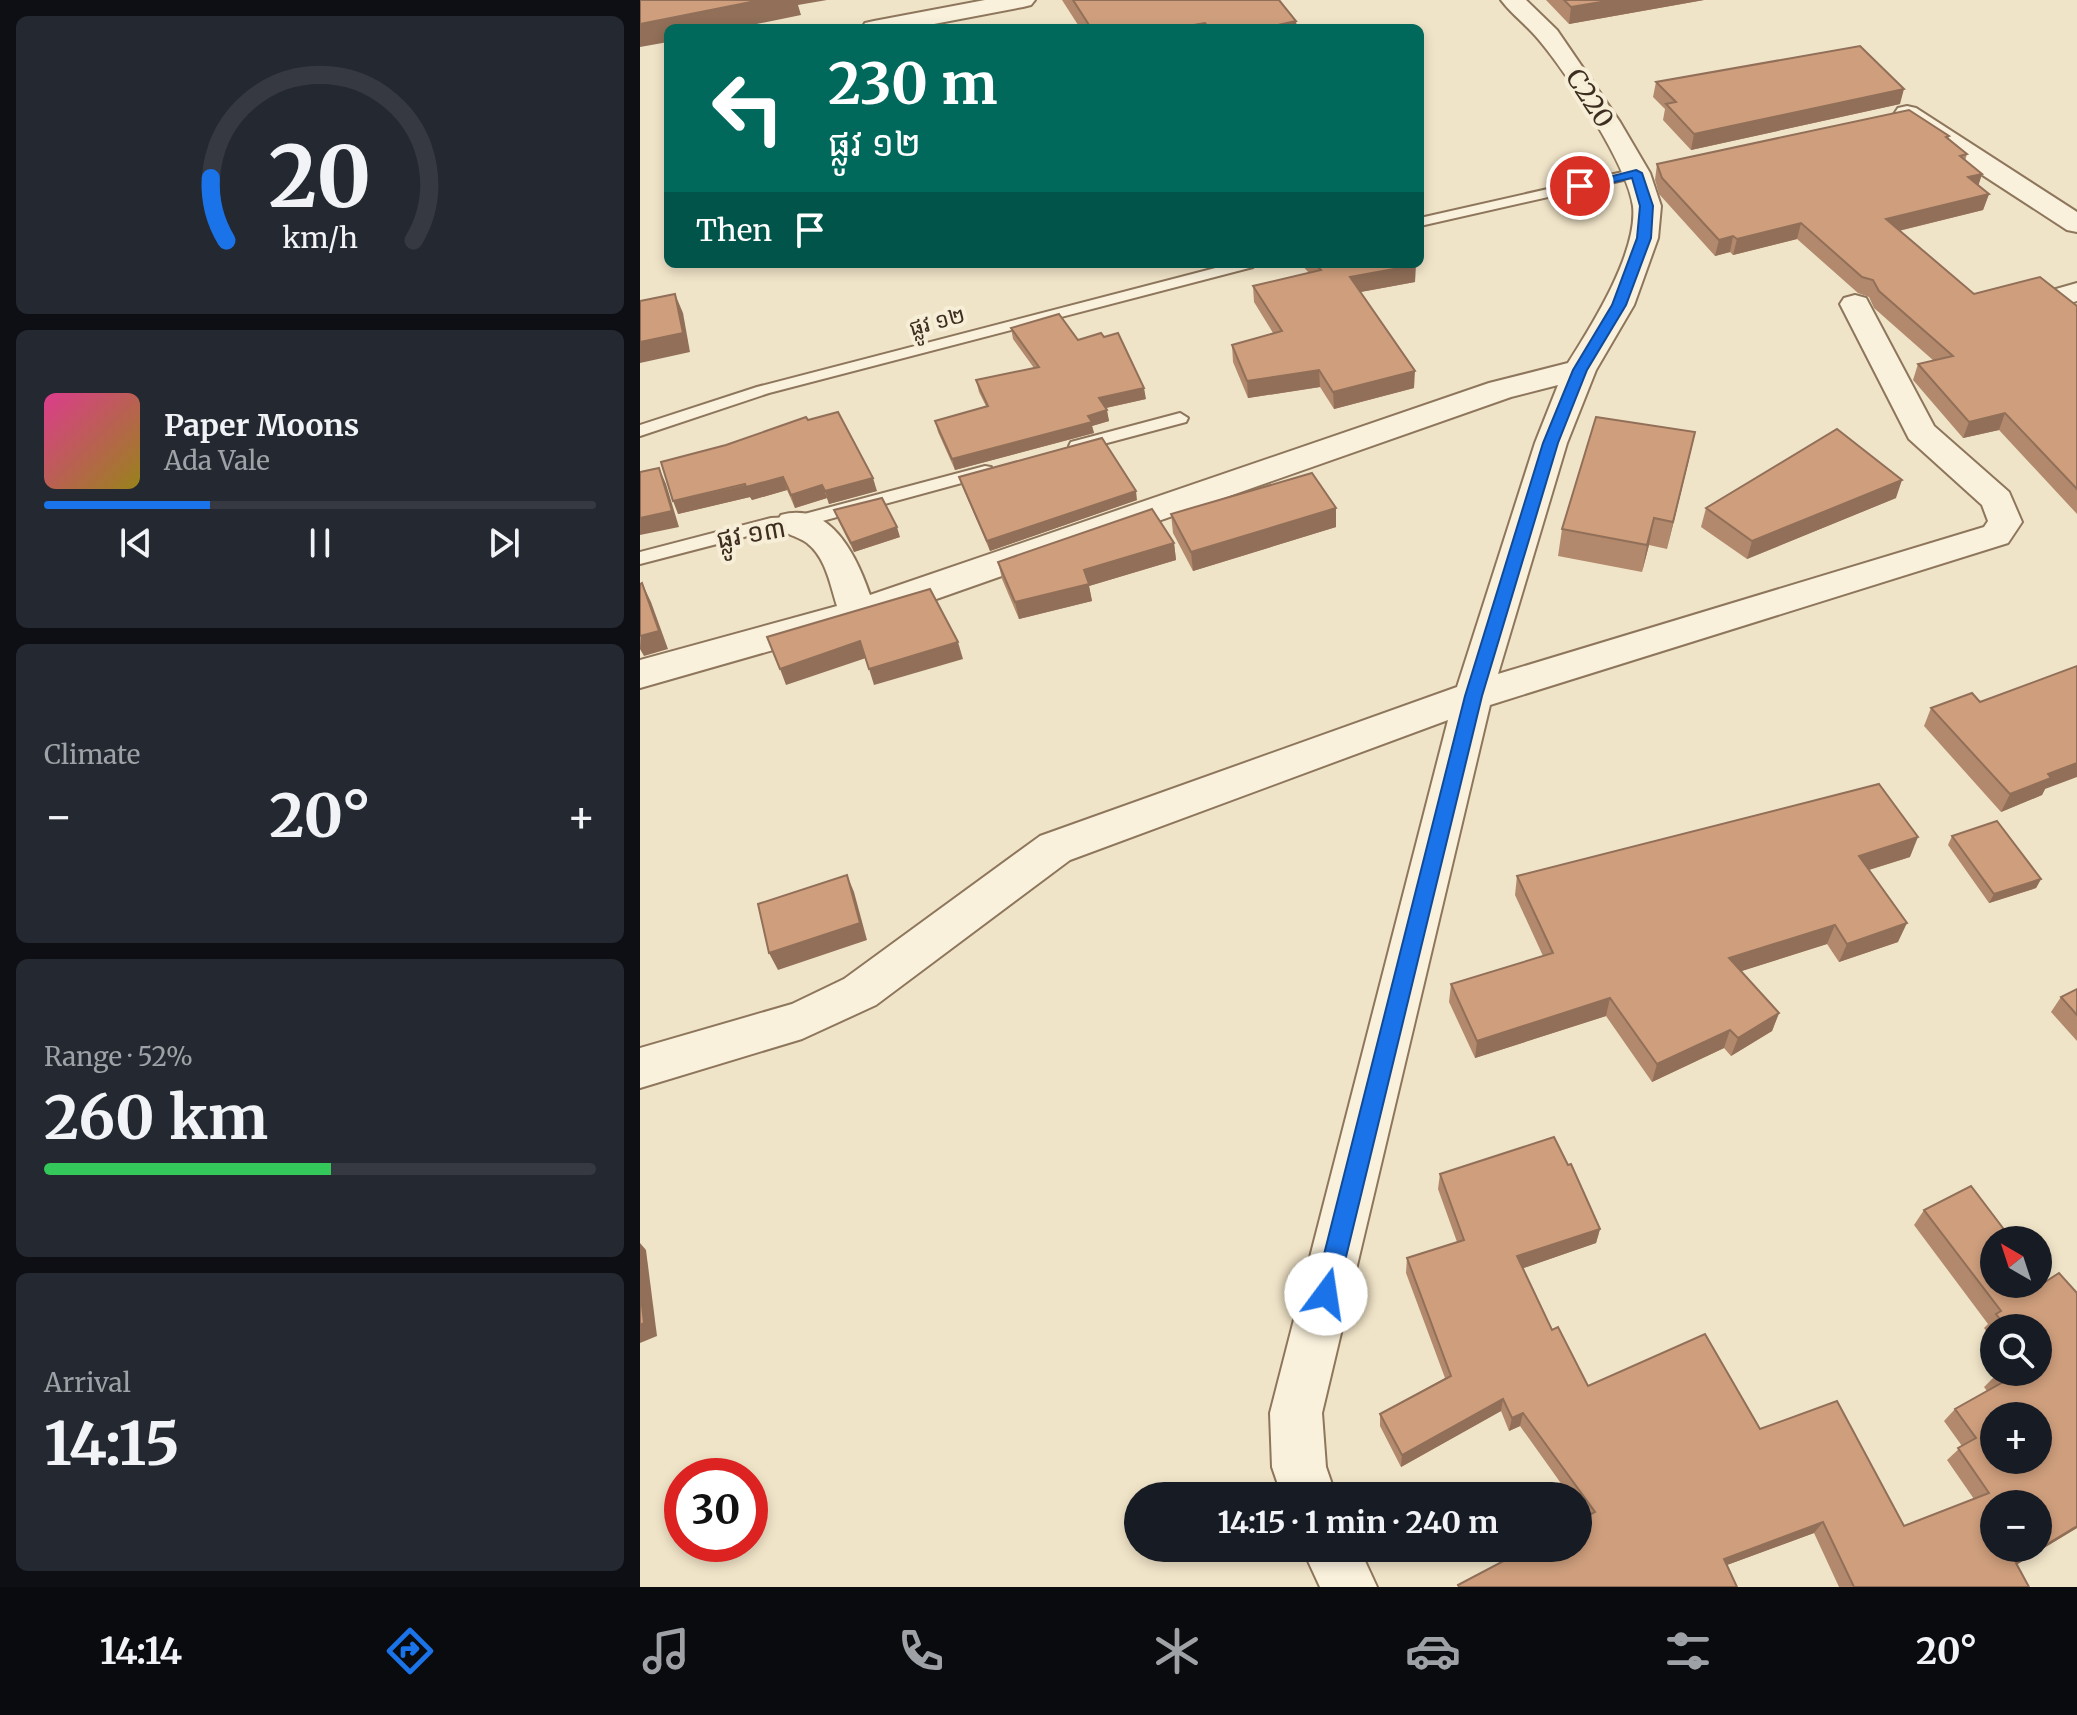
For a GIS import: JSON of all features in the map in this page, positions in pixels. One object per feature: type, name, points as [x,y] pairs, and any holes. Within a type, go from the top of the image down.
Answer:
[{"type":"street","points":[[895,24],[1023,0]]},
{"type":"street","name":"C220","points":[[1304,1482],[1299,1467],[1296,1413],[1473,696],[1551,443],[1580,370],[1619,305],[1644,238],[1647,206],[1636,173],[1607,122],[1555,45],[1513,0]]},
{"type":"street","points":[[1879,120],[1909,113],[2077,224]]},
{"type":"street","points":[[1636,173],[1666,167]]},
{"type":"street","points":[[640,1068],[802,1020],[860,992],[1055,848],[1473,696],[1996,535],[2005,522],[1997,500],[1921,432],[1855,304]]},
{"type":"street","points":[[640,674],[858,613],[1485,395],[1580,370]]},
{"type":"street","name":"ផ្លូវ ១៣","points":[[793,523],[814,528],[826,540],[838,560],[858,613]]},
{"type":"street","points":[[1337,1562],[1349,1587]]},
{"type":"lane","points":[[1424,221],[1636,173]]},
{"type":"lane","name":"ផ្លូវ ១២","points":[[640,431],[763,390],[1233,268]]},
{"type":"lane","points":[[1061,450],[1180,418]]},
{"type":"lane","points":[[793,523],[1001,467]]},
{"type":"lane","name":"ផ្លូវ ១៣","points":[[640,558],[771,524],[793,523]]},
{"type":"building","points":[[640,0],[761,0],[640,24]]},
{"type":"building","points":[[1073,0],[1279,0],[1296,21],[1282,24],[1088,24]]},
{"type":"building","points":[[1564,0],[1613,0],[1571,7]]},
{"type":"building","points":[[1860,46],[1904,89],[1694,134],[1666,104],[1676,102],[1656,82]]},
{"type":"building","points":[[1909,110],[1949,136],[1946,137],[1967,154],[1960,156],[1982,174],[1968,177],[1989,194],[1886,219],[1974,294],[2040,277],[2077,306],[2077,489],[2005,413],[1969,422],[1918,364],[1953,356],[1879,291],[1873,280],[1862,277],[1801,223],[1737,239],[1733,236],[1719,240],[1662,178],[1657,164]]},
{"type":"building","points":[[1319,268],[1400,268],[1350,277],[1415,371],[1333,392],[1319,370],[1247,381],[1232,345],[1282,331],[1253,286],[1321,270]]},
{"type":"building","points":[[675,294],[683,333],[640,342],[640,301]]},
{"type":"building","points":[[1059,314],[1078,340],[1101,333],[1104,337],[1118,333],[1144,388],[1099,398],[1107,410],[1088,416],[1092,422],[952,459],[935,421],[988,406],[976,380],[1039,367],[1011,328]]},
{"type":"building","points":[[838,412],[873,478],[825,491],[822,485],[791,495],[783,477],[673,501],[661,462],[726,445],[806,417],[808,420]]},
{"type":"building","points":[[1596,417],[1695,432],[1673,522],[1654,518],[1647,545],[1562,529]]},
{"type":"building","points":[[1837,429],[1902,480],[1752,541],[1706,508]]},
{"type":"building","points":[[1102,438],[1136,491],[987,541],[959,477]]},
{"type":"building","points":[[659,468],[672,511],[640,518],[640,472]]},
{"type":"building","points":[[1312,473],[1336,508],[1191,552],[1171,514]]},
{"type":"building","points":[[882,498],[897,527],[851,543],[834,510]]},
{"type":"building","points":[[1152,509],[1174,543],[1084,570],[1089,584],[1015,602],[998,562]]},
{"type":"building","points":[[640,584],[659,631],[640,636]]},
{"type":"building","points":[[930,589],[958,642],[869,669],[860,641],[780,669],[767,637]]},
{"type":"building","points":[[2077,666],[2077,763],[2048,774],[2051,778],[2010,794],[1931,708],[1972,693],[1980,702]]},
{"type":"building","points":[[1879,784],[1918,837],[1859,856],[1907,923],[1847,944],[1835,925],[1729,958],[1779,1013],[1738,1038],[1730,1030],[1657,1064],[1610,998],[1477,1041],[1451,984],[1553,953],[1517,876]]},
{"type":"building","points":[[1997,821],[2041,879],[1994,894],[1952,836]]},
{"type":"building","points":[[847,875],[860,923],[769,953],[758,904]]},
{"type":"building","points":[[2077,989],[2077,1015],[2061,997]]},
{"type":"building","points":[[1554,1137],[1568,1165],[1571,1164],[1600,1229],[1517,1256],[1552,1330],[1558,1327],[1588,1386],[1705,1334],[1760,1429],[1837,1401],[1904,1526],[1980,1496],[1980,1562],[2018,1562],[2029,1587],[1854,1587],[1823,1522],[1724,1559],[1737,1587],[1459,1587],[1502,1562],[1592,1562],[1592,1514],[1595,1512],[1592,1508],[1592,1482],[1573,1482],[1523,1413],[1512,1418],[1503,1399],[1402,1455],[1380,1414],[1451,1376],[1407,1258],[1464,1240],[1440,1174]]},
{"type":"building","points":[[1971,1186],[2001,1226],[1980,1226],[1980,1283],[1924,1210]]},
{"type":"building","points":[[2059,1273],[2077,1293],[2077,1526],[2052,1541],[2052,1490],[1987,1490],[1958,1448],[1976,1438],[1955,1409],[1996,1386],[2052,1386],[2052,1314],[1996,1314],[2001,1311],[1991,1298],[2052,1298],[2052,1278]]},
{"type":"building","points":[[640,1288],[644,1323],[640,1325]]},
{"type":"route","points":[[1326,1294],[1473,696],[1551,443],[1580,370],[1619,305],[1644,238],[1647,206],[1636,173],[1580,186]]}]
